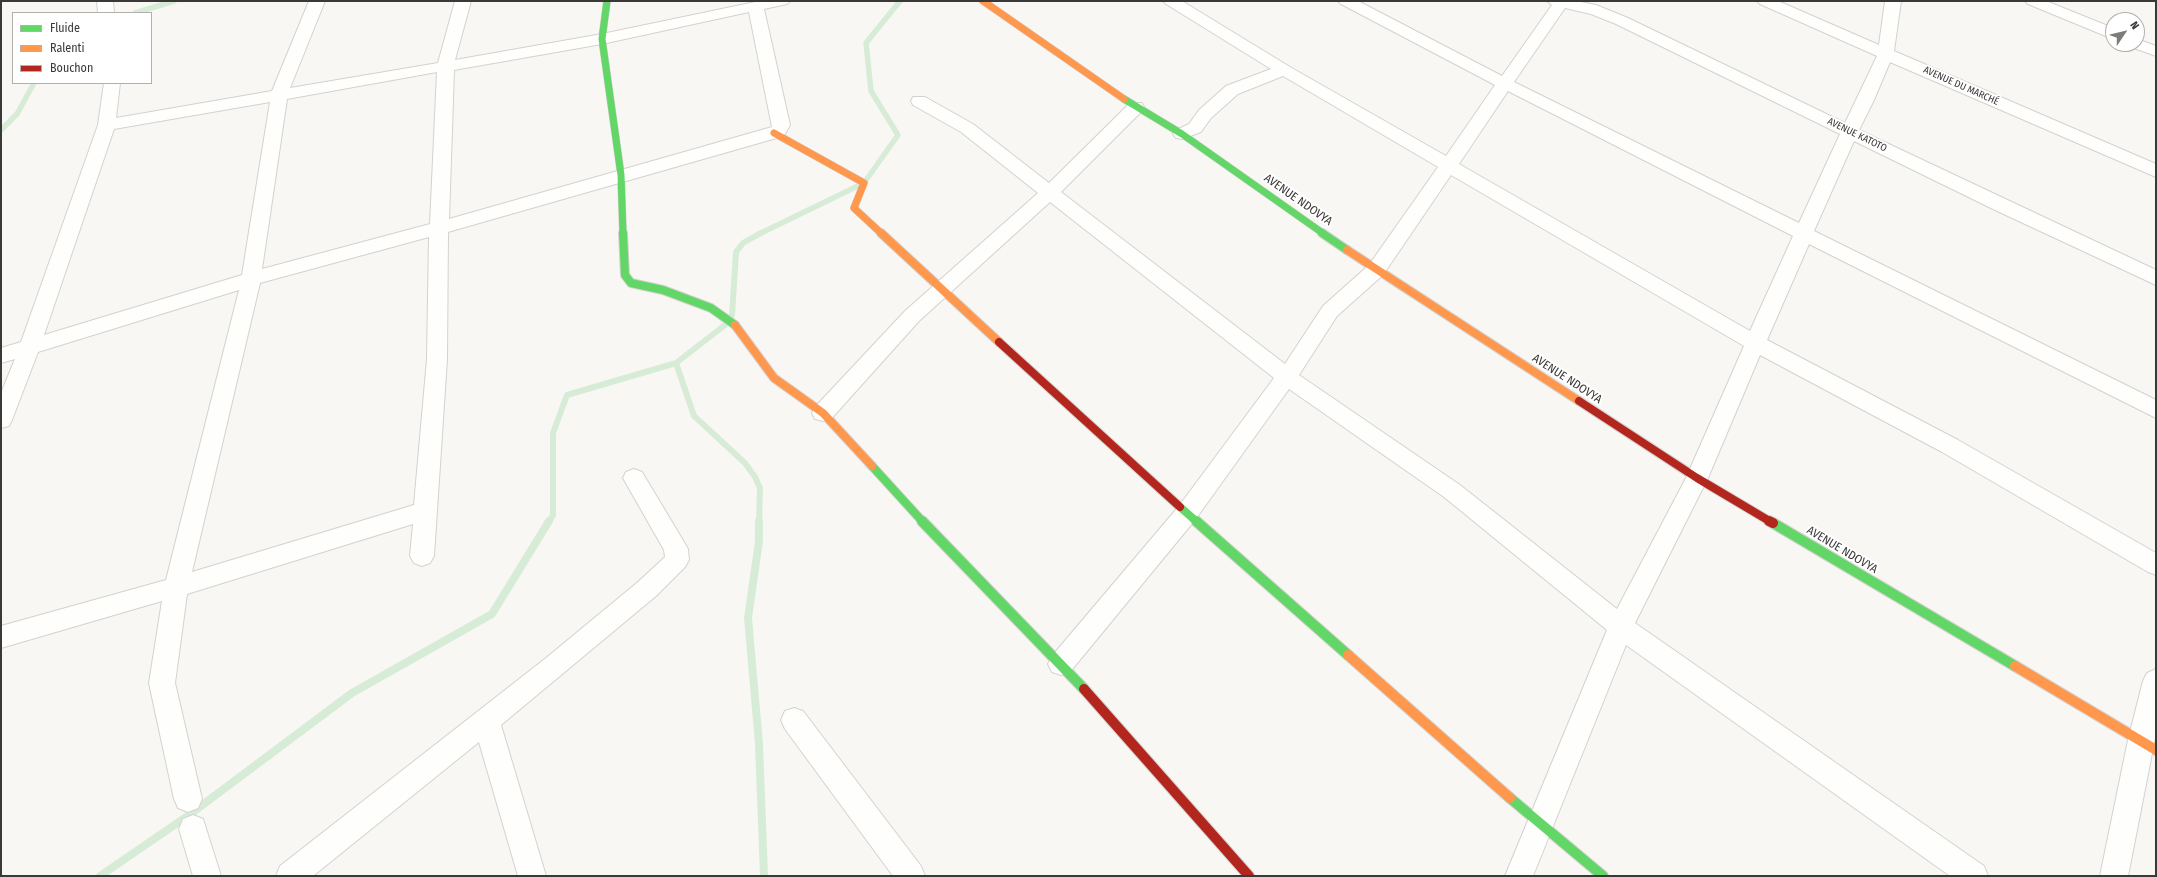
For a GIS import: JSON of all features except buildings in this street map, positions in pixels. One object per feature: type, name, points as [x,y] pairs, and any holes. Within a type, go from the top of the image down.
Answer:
[{"type":"street","points":[[105,1],[106,12]]},
{"type":"street","points":[[188,799],[162,683],[176,587],[251,279],[279,94],[317,1]]},
{"type":"street","points":[[422,556],[437,359],[439,228],[446,65],[455,26],[463,1]]},
{"type":"street","points":[[607,1],[602,39],[621,175],[625,275],[631,282],[644,287],[663,290],[711,308],[736,325],[774,378],[823,413],[953,554],[1061,664],[1249,876]]},
{"type":"street","points":[[107,125],[602,39],[782,1]]},
{"type":"street","name":"AVENUE NDOVYA","points":[[983,1],[1136,107],[1182,134],[1376,270],[1697,478],[2149,745]]},
{"type":"street","points":[[1171,1],[1284,70],[1755,343],[1950,446],[2156,565]]},
{"type":"street","points":[[1346,1],[1804,235],[2156,410]]},
{"type":"street","name":"AVENUE DU MARCHÉ","points":[[1766,1],[2156,171]]},
{"type":"street","points":[[1519,876],[1621,627],[1697,478],[1849,132],[1866,100],[1886,53],[1893,1]]},
{"type":"street","points":[[2033,1],[2105,31]]},
{"type":"street","points":[[1061,664],[1187,513],[1286,377],[1330,311],[1376,270],[1450,165],[1559,2]]},
{"type":"street","name":"AVENUE KATOTO","points":[[1559,2],[1596,10],[1622,21],[1849,132],[2156,278]]},
{"type":"street","points":[[1,356],[251,279],[439,228],[621,175],[774,133],[779,130],[781,125],[756,7]]},
{"type":"street","points":[[2145,47],[2156,51]]},
{"type":"street","points":[[1182,134],[1194,128],[1209,110],[1232,90],[1284,70]]},
{"type":"street","points":[[1,420],[30,347],[70,227],[107,125],[112,84]]},
{"type":"street","points":[[919,101],[967,128],[1286,377],[1452,491],[1621,627],[1974,876]]},
{"type":"street","points":[[823,413],[912,316],[940,289],[1049,192],[1136,107]]},
{"type":"street","points":[[774,133],[864,183],[854,208],[940,289],[1187,513],[1540,825],[1603,876]]},
{"type":"street","points":[[290,876],[607,622],[647,589],[677,560],[676,549],[634,478]]},
{"type":"street","points":[[1,637],[176,587],[426,512]]},
{"type":"street","points":[[2114,876],[2149,745],[2156,681]]},
{"type":"street","points":[[486,719],[532,876]]},
{"type":"street","points":[[794,720],[911,876]]},
{"type":"street","points":[[193,829],[207,876]]},
{"type":"waterway","points":[[138,12],[174,1]]},
{"type":"waterway","points":[[761,233],[864,183],[898,135],[871,91],[866,43],[900,1]]},
{"type":"waterway","points":[[1,130],[17,114],[33,84]]},
{"type":"waterway","points":[[732,315],[736,252],[743,243],[761,233]]},
{"type":"waterway","points":[[676,363],[725,325]]},
{"type":"waterway","points":[[549,522],[553,515],[553,433],[567,395],[676,363]]},
{"type":"waterway","points":[[676,363],[694,416],[745,463],[755,477],[760,488],[759,522]]},
{"type":"waterway","points":[[100,876],[189,815],[352,693],[492,614],[549,521]]},
{"type":"waterway","points":[[759,522],[759,541],[748,618],[759,744],[764,876]]},
{"type":"traffic: fast","points":[[607,1],[602,39],[621,175],[625,275],[631,283],[663,290],[711,308],[735,325]]},
{"type":"traffic: fast","points":[[1124,99],[1182,134],[1347,250]]},
{"type":"traffic: fast","points":[[872,466],[948,549],[1084,689]]},
{"type":"traffic: fast","points":[[1180,507],[1348,655]]},
{"type":"traffic: fast","points":[[1773,523],[2015,666]]},
{"type":"traffic: fast","points":[[1510,798],[1603,876]]},
{"type":"traffic: slow","points":[[983,1],[1124,99]]},
{"type":"traffic: slow","points":[[774,133],[864,183],[854,208],[999,342]]},
{"type":"traffic: slow","points":[[1347,250],[1579,401]]},
{"type":"traffic: slow","points":[[735,325],[774,378],[823,413],[872,466]]},
{"type":"traffic: slow","points":[[1348,655],[1510,798]]},
{"type":"traffic: slow","points":[[2015,666],[2156,750]]},
{"type":"traffic: jam","points":[[999,342],[1180,507]]},
{"type":"traffic: jam","points":[[1579,401],[1697,478],[1773,523]]},
{"type":"traffic: jam","points":[[1084,689],[1249,876]]}]
